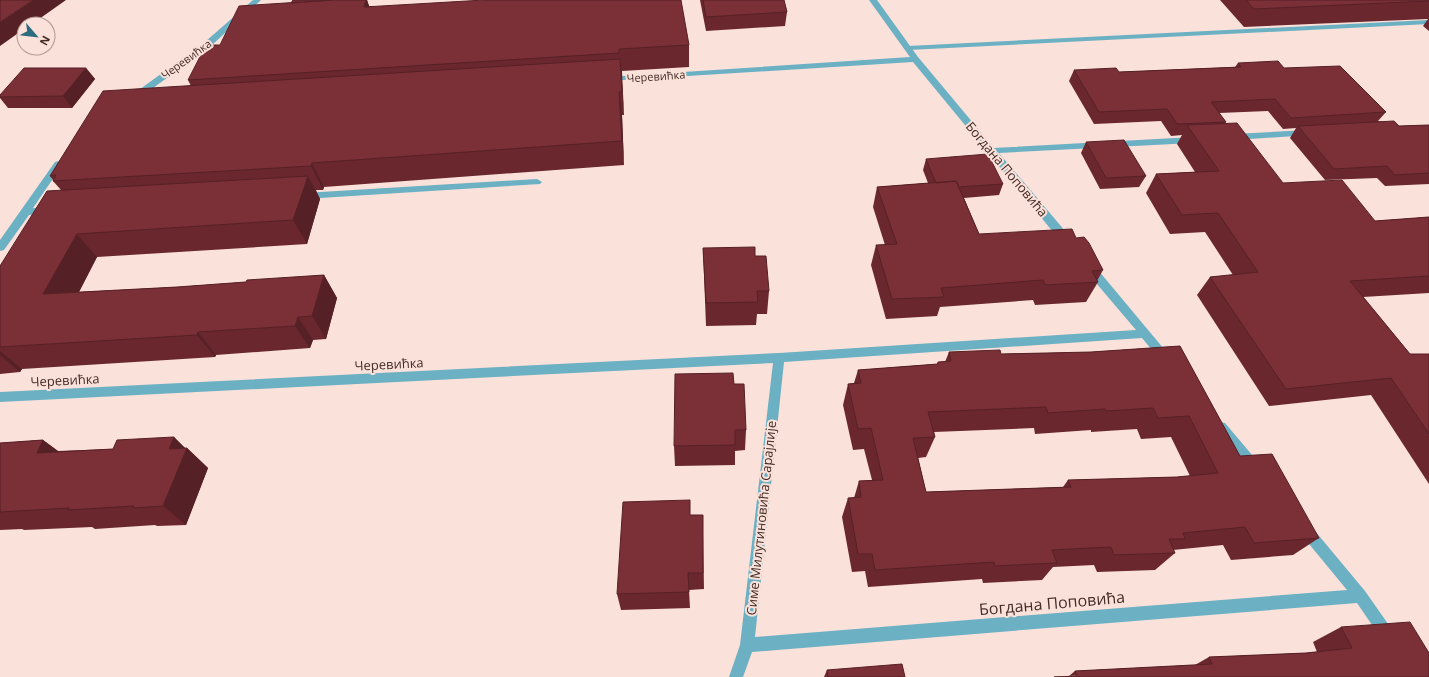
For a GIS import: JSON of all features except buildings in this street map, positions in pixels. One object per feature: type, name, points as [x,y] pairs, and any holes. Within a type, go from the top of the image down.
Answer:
[{"type":"street","name":"Черевићка","points":[[129,101],[209,43],[257,0]]},
{"type":"street","name":"Богдана Поповића","points":[[873,0],[915,59],[1073,248]]},
{"type":"street","points":[[908,48],[1429,22]]},
{"type":"street","points":[[230,25],[245,24]]},
{"type":"street","name":"Черевићка","points":[[596,80],[915,59]]},
{"type":"street","points":[[1224,138],[1319,132]]},
{"type":"street","points":[[992,151],[1201,139]]},
{"type":"street","points":[[0,247],[26,212],[64,154]]},
{"type":"street","points":[[293,196],[537,182]]},
{"type":"street","points":[[26,212],[57,210]]},
{"type":"street","points":[[1083,260],[1170,364]]},
{"type":"street","points":[[779,358],[1145,334]]},
{"type":"street","name":"Черевићка","points":[[0,398],[779,358]]},
{"type":"street","name":"Симе Милутиновића Сарајлије","points":[[736,677],[747,644],[779,358]]},
{"type":"street","points":[[1215,419],[1260,474]]},
{"type":"street","points":[[1300,522],[1360,596],[1395,646]]},
{"type":"street","name":"Богдана Поповића","points":[[747,644],[1360,596]]}]
